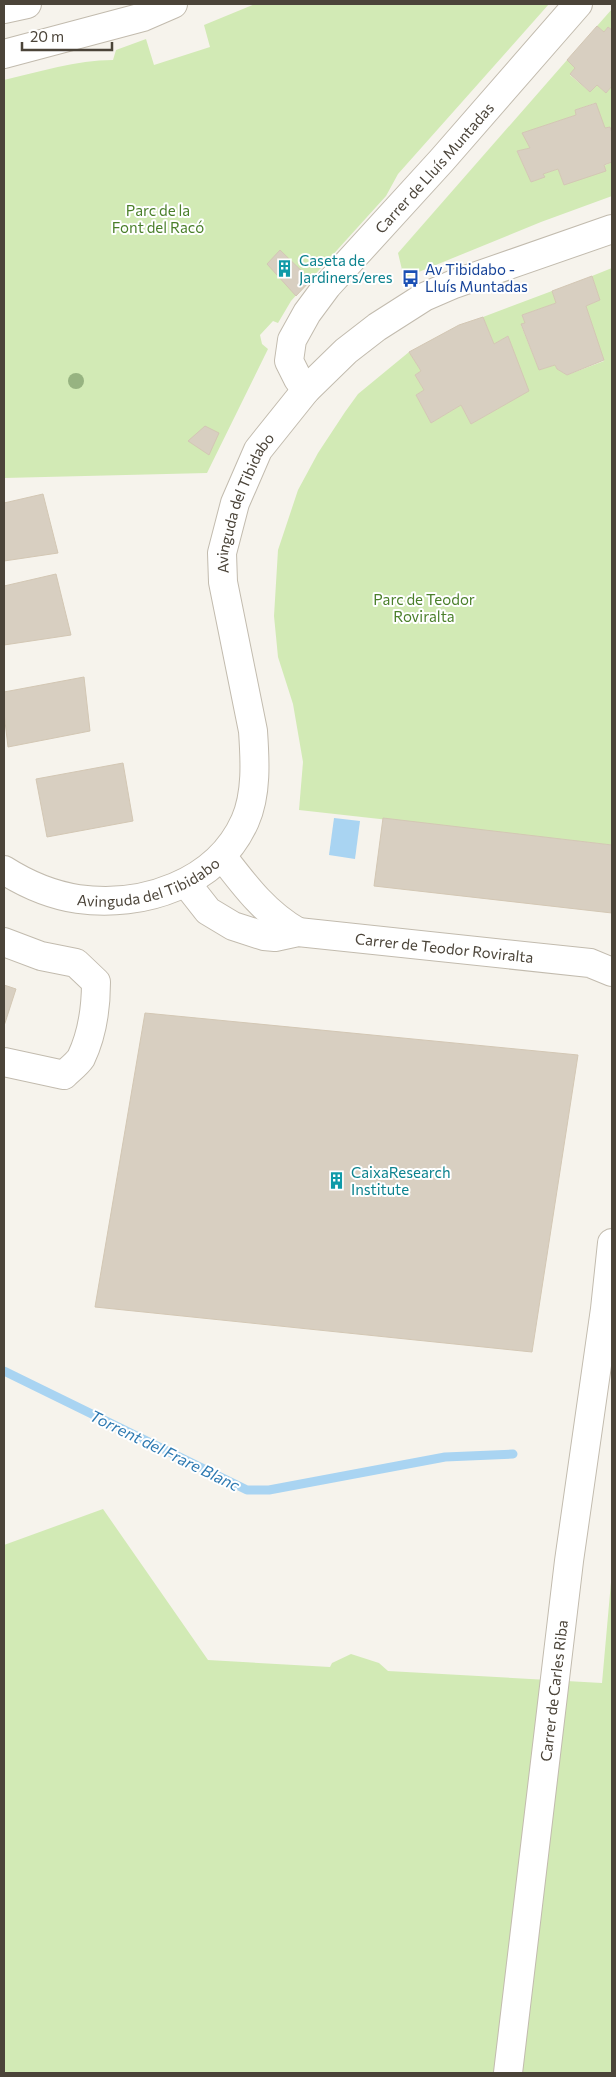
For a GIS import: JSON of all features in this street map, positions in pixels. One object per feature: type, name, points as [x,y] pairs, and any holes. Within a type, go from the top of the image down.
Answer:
[{"type":"street","points":[[4,9],[27,4]]},
{"type":"street","points":[[4,54],[143,17],[173,4]]},
{"type":"street","name":"Carrer de Lluís Muntadas","points":[[306,390],[289,361],[292,340],[307,313],[326,286],[442,160],[578,4]]},
{"type":"street","name":"Avinguda del Tibidabo","points":[[4,870],[18,879],[45,891],[78,899],[117,899],[153,894],[186,883],[200,875],[222,856],[237,837],[246,820],[252,801],[255,756],[253,731],[223,582],[222,553],[235,503],[258,450],[306,390],[346,351],[377,327],[424,298],[454,284],[612,229]]},
{"type":"street","name":"Carrer de Teodor Roviralta","points":[[222,856],[258,902],[280,922],[298,932]]},
{"type":"street","name":"Carrer de Teodor Roviralta","points":[[186,883],[208,911],[233,926],[264,936],[275,937],[298,932],[601,967]]},
{"type":"street","points":[[4,942],[42,956],[76,964],[96,982],[96,1004],[90,1032],[80,1060],[64,1075],[4,1062]]},
{"type":"street","name":"Carrer de Carles Riba","points":[[508,2073],[570,1561],[605,1309],[612,1243]]},
{"type":"green space","name":"Parc de la Font del Racó","points":[[255,4],[549,4],[398,174],[386,196],[291,301],[278,323],[273,321],[260,335],[262,344],[268,349],[207,473],[4,478],[4,80],[71,64],[113,60],[116,50],[146,39],[154,65],[210,47],[204,25]]},
{"type":"green space","points":[[612,9],[612,30],[608,27],[604,32],[597,26]]},
{"type":"green space","points":[[567,60],[575,68],[570,75],[590,92],[597,85],[606,93],[612,86],[612,133],[610,127],[605,128],[595,103],[575,110],[576,115],[523,133],[530,148],[517,151],[531,182],[544,177],[543,174],[558,169],[564,185],[612,162],[612,196],[541,222],[404,278],[398,253]]},
{"type":"green space","name":"Parc de Teodor Roviralta","points":[[612,268],[612,845],[299,810],[303,762],[293,704],[278,657],[274,616],[278,550],[298,490],[318,453],[358,394],[409,352],[421,371],[415,375],[424,390],[416,395],[431,423],[461,405],[471,424],[528,391],[508,336],[494,344],[483,317],[552,291],[556,303],[522,315],[525,323],[521,325],[539,370],[555,365],[557,369],[567,375],[604,361],[586,306],[600,300],[592,276]]},
{"type":"green space","points":[[103,1509],[208,1660],[330,1667],[332,1663],[351,1654],[379,1663],[388,1671],[602,1683],[612,1571],[612,2073],[4,2073],[4,1545]]},
{"type":"water","points":[[334,818],[360,821],[355,859],[329,855]]},
{"type":"building","points":[[597,26],[604,32],[608,27],[612,30],[612,86],[606,93],[597,85],[590,92],[570,74],[575,68],[567,60]]},
{"type":"building","points":[[596,103],[605,128],[610,127],[612,133],[612,162],[604,165],[606,171],[564,185],[558,169],[543,174],[545,177],[531,182],[517,151],[530,148],[522,133],[576,115],[575,110]]},
{"type":"building","name":"Caseta de Jardiners/eres","points":[[280,250],[311,280],[296,296],[267,264]]},
{"type":"building","points":[[592,276],[600,300],[586,306],[604,360],[567,375],[557,369],[555,365],[539,370],[521,324],[525,323],[522,315],[556,303],[552,291]]},
{"type":"building","points":[[483,317],[494,344],[508,336],[529,391],[471,424],[461,405],[431,423],[416,395],[424,390],[415,375],[421,371],[409,352],[459,325]]},
{"type":"building","points":[[205,426],[219,433],[209,455],[188,441]]},
{"type":"building","points":[[43,494],[58,553],[4,561],[4,503]]},
{"type":"building","points":[[56,574],[71,635],[4,645],[4,586]]},
{"type":"building","points":[[84,677],[90,731],[8,747],[4,713],[4,692]]},
{"type":"building","points":[[123,763],[133,821],[47,837],[36,779]]},
{"type":"building","points":[[383,818],[612,845],[612,913],[374,886]]},
{"type":"building","points":[[4,985],[16,989],[4,1026]]},
{"type":"building","name":"CaixaResearch Institute","points":[[145,1013],[578,1055],[532,1352],[95,1307]]},
{"type":"waterway","name":"Torrent del Frare Blanc","points":[[4,1371],[247,1490],[269,1490],[445,1457],[513,1454]]},
{"type":"place","name":"Caseta de Jardiners/eres","points":[[285,269]]},
{"type":"place","name":"Av Tibidabo - Lluís Muntadas","points":[[411,278]]},
{"type":"place","name":"CaixaResearch Institute","points":[[337,1181]]}]
